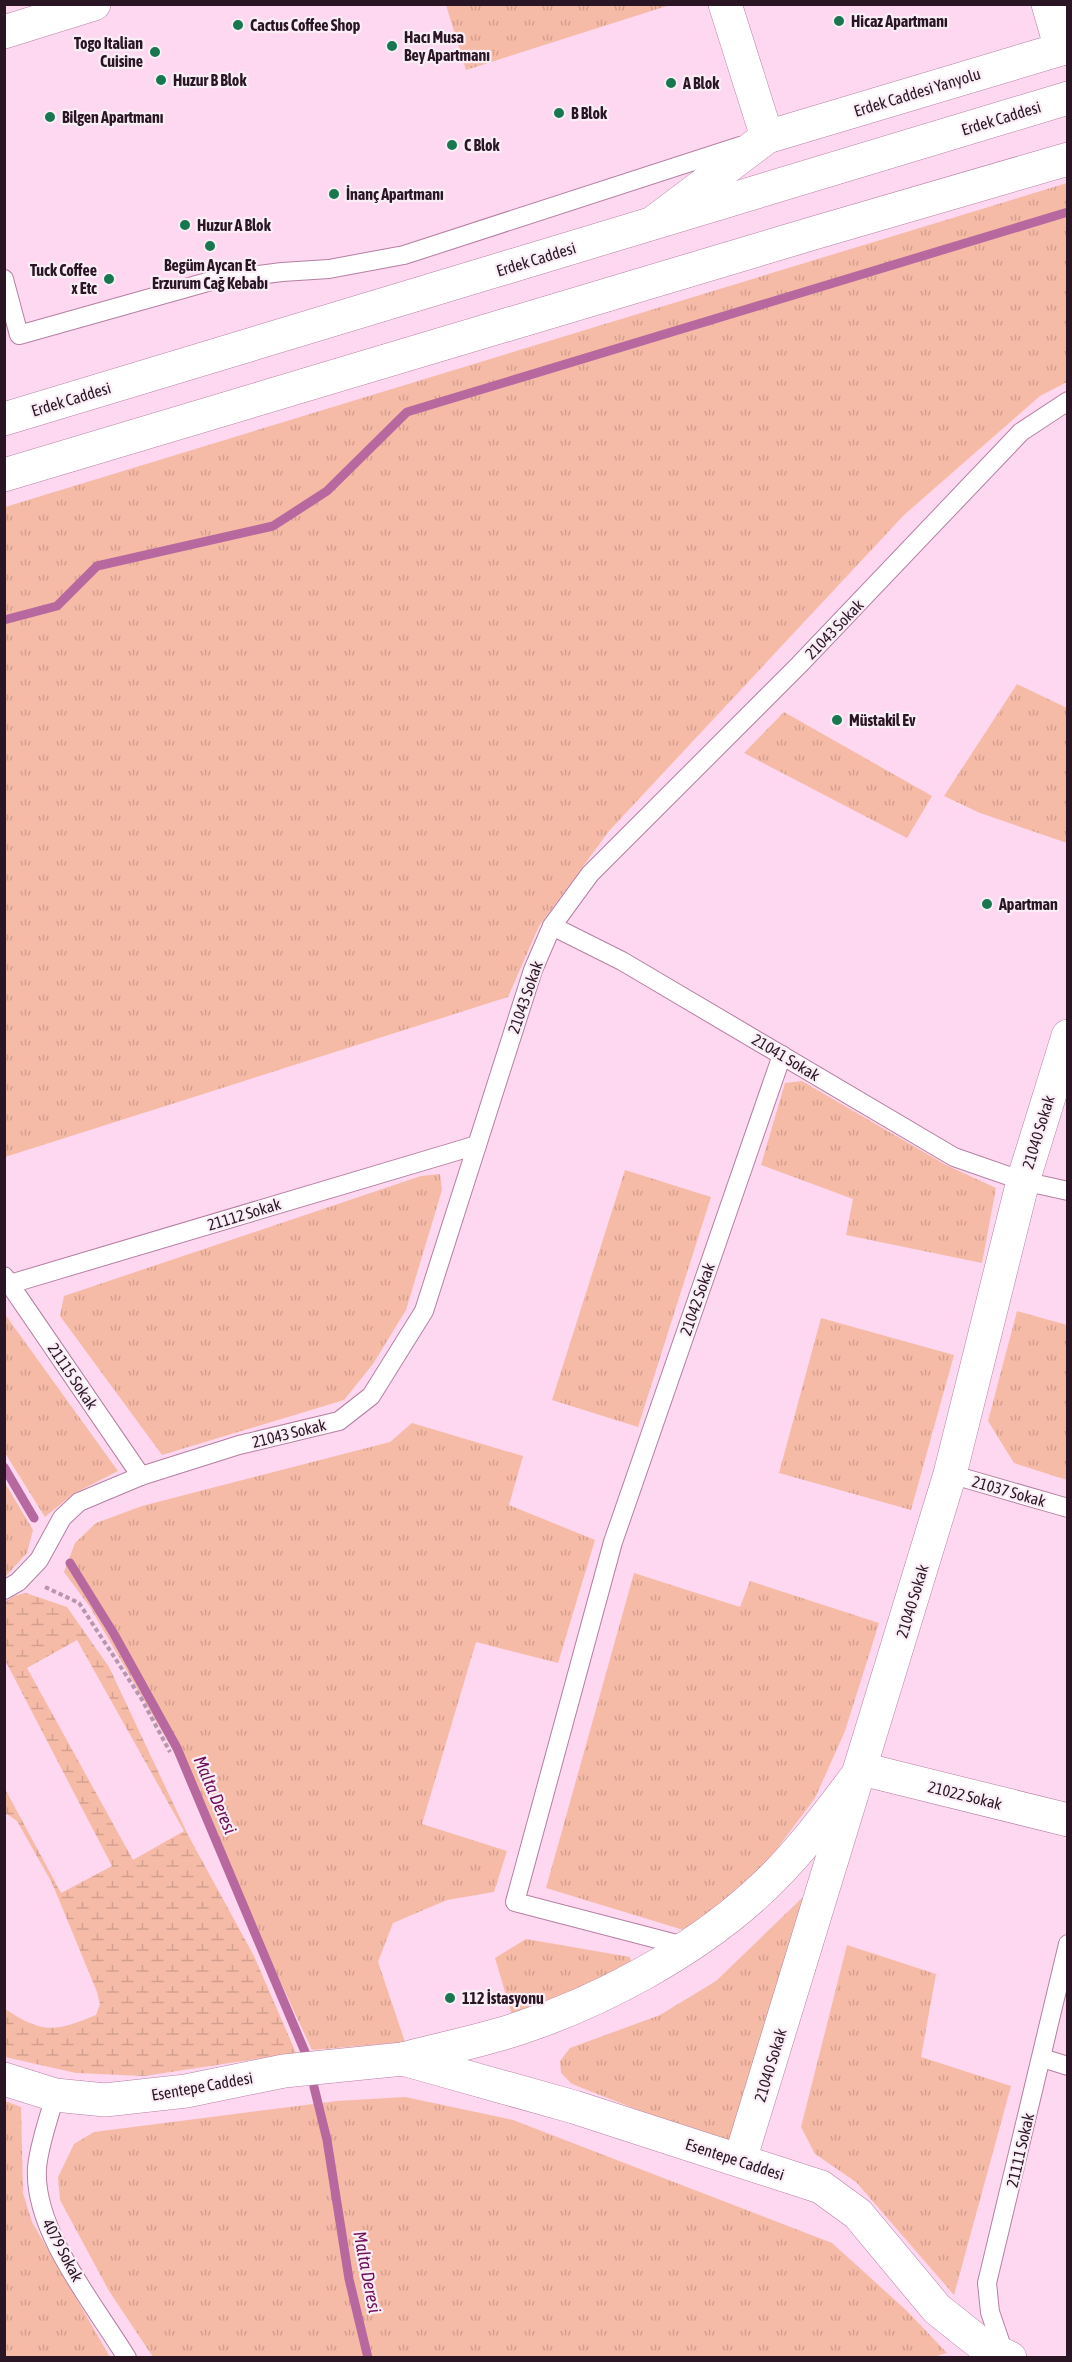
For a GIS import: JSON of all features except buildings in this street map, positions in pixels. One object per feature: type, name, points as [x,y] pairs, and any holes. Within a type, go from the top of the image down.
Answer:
[{"type":"main road","points":[[4,32],[94,4]]},
{"type":"main road","points":[[650,225],[767,137],[725,4]]},
{"type":"main road","points":[[1048,4],[1064,48]]},
{"type":"main road","name":"Erdek Caddesi Yanyolu","points":[[767,137],[1064,48]]},
{"type":"main road","name":"Erdek Caddesi","points":[[4,419],[1068,98]]},
{"type":"main road","points":[[4,475],[1068,159]]},
{"type":"main road","name":"21040 Sokak","points":[[740,2160],[862,1769],[950,1474],[1023,1181],[1068,1036]]},
{"type":"main road","name":"21022 Sokak","points":[[862,1769],[1068,1820]]},
{"type":"main road","name":"Esentepe Caddesi","points":[[4,2079],[55,2096],[105,2100],[186,2091],[284,2072],[402,2059],[517,2029],[609,1991],[688,1947],[756,1894],[816,1831],[862,1769]]},
{"type":"main road","name":"Esentepe Caddesi","points":[[402,2059],[574,2107],[821,2187],[858,2214],[937,2309],[981,2344],[1007,2357]]},
{"type":"lane","points":[[4,279],[19,335],[211,281],[329,269],[404,255],[767,137]]},
{"type":"lane","name":"21043 Sokak","points":[[11,1586],[39,1560],[62,1518],[79,1502],[141,1476],[239,1445],[339,1420],[370,1396],[424,1311],[534,970],[552,926],[590,874],[799,665],[1021,432],[1068,400]]},
{"type":"lane","name":"21041 Sokak","points":[[552,926],[622,961],[954,1157],[1023,1181],[1068,1191]]},
{"type":"lane","name":"21042 Sokak","points":[[688,1947],[515,1902],[613,1542],[782,1055]]},
{"type":"lane","name":"21112 Sokak","points":[[7,1280],[477,1145]]},
{"type":"lane","name":"21115 Sokak","points":[[7,1280],[141,1476]]},
{"type":"lane","name":"21037 Sokak","points":[[950,1474],[1068,1508]]},
{"type":"lane","name":"21111 Sokak","points":[[1007,2357],[990,2312],[987,2283],[1068,1944]]},
{"type":"lane","points":[[1042,2058],[1068,2066]]},
{"type":"lane","name":"4079 Sokak","points":[[55,2096],[37,2168],[44,2216],[65,2261],[127,2358]]},
{"type":"path","points":[[11,1586],[43,1586],[79,1603],[141,1698],[170,1752]]},
{"type":"green space","points":[[446,4],[670,5],[466,70]]},
{"type":"green space","points":[[1067,183],[1067,382],[1040,396],[904,515],[609,831],[539,926],[508,997],[5,1157],[5,507]]},
{"type":"green space","points":[[1017,684],[1067,708],[1067,843],[980,813],[944,796]]},
{"type":"green space","points":[[784,712],[932,796],[907,838],[744,753]]},
{"type":"green space","points":[[802,1081],[946,1165],[996,1188],[982,1263],[846,1235],[853,1199],[761,1165],[785,1083]]},
{"type":"green space","points":[[625,1170],[711,1197],[638,1427],[552,1400]]},
{"type":"green space","points":[[440,1174],[442,1190],[406,1310],[373,1364],[344,1400],[162,1455],[60,1316],[64,1296],[421,1176]]},
{"type":"green space","points":[[1017,1311],[1067,1325],[1067,1480],[1014,1463],[988,1421]]},
{"type":"green space","points":[[4,1313],[118,1471],[73,1494],[45,1517],[5,1453]]},
{"type":"green space","points":[[821,1318],[954,1355],[911,1510],[779,1473]]},
{"type":"green space","points":[[412,1423],[523,1456],[509,1505],[595,1540],[558,1663],[476,1642],[422,1824],[507,1851],[494,1892],[447,1900],[393,1923],[378,1962],[405,2042],[312,2050],[174,1752],[90,1607],[64,1572],[75,1543],[96,1523],[142,1506],[390,1442]]},
{"type":"green space","points":[[5,1483],[33,1530],[27,1553],[5,1577]]},
{"type":"green space","points":[[634,1573],[740,1607],[750,1581],[879,1623],[845,1731],[815,1798],[770,1858],[690,1932],[546,1888]]},
{"type":"green space","points":[[26,1593],[67,1607],[109,1667],[188,1835],[254,1956],[296,2053],[144,2076],[76,2073],[5,2057],[5,2009],[29,2023],[49,2028],[70,2025],[96,2015],[100,2004],[52,1883],[17,1821],[5,1815],[4,1787],[61,1893],[112,1866],[5,1660],[5,1602],[14,1596]],"holes":[[[77,1640],[184,1831],[133,1860],[27,1668]]]},
{"type":"green space","points":[[802,1898],[808,1905],[727,2145],[572,2084],[561,2073],[560,2061],[570,2048],[660,2015],[716,1981]]},
{"type":"green space","points":[[526,1939],[630,1957],[633,1968],[513,2019],[495,1958]]},
{"type":"green space","points":[[847,1945],[936,1974],[921,2057],[1011,2086],[954,2295],[856,2182],[815,2154],[801,2127]]},
{"type":"green space","points":[[405,2097],[513,2120],[832,2243],[906,2310],[947,2353],[930,2358],[153,2357],[109,2291],[60,2200],[58,2177],[74,2144],[94,2132],[337,2101]]},
{"type":"green space","points":[[5,2101],[21,2107],[23,2193],[32,2222],[110,2357],[5,2357]]},
{"type":"waterway","points":[[4,620],[57,606],[97,566],[273,526],[327,491],[407,412],[1068,212]]},
{"type":"waterway","name":"Malta Deresi","points":[[4,1467],[34,1518]]},
{"type":"waterway","name":"Malta Deresi","points":[[70,1563],[114,1634],[177,1748],[305,2052]]},
{"type":"waterway","name":"Malta Deresi","points":[[314,2087],[327,2140],[349,2279],[368,2358]]},
{"type":"place","name":"Hicaz Apartmanı","points":[[839,21]]},
{"type":"place","name":"Cactus Coffee Shop","points":[[238,25]]},
{"type":"place","name":"Hacı Musa Bey Apartmanı","points":[[392,46]]},
{"type":"place","name":"Togo Italian Cuisine","points":[[155,52]]},
{"type":"place","name":"Huzur B Blok","points":[[161,80]]},
{"type":"place","name":"A Blok","points":[[671,83]]},
{"type":"place","name":"B Blok","points":[[559,113]]},
{"type":"place","name":"Bilgen Apartmanı","points":[[50,117]]},
{"type":"place","name":"C Blok","points":[[452,145]]},
{"type":"place","name":"İnanç Apartmanı","points":[[334,194]]},
{"type":"place","name":"Huzur A Blok","points":[[185,225]]},
{"type":"place","name":"Begüm Aycan Et Erzurum Cağ Kebabı","points":[[210,246]]},
{"type":"place","name":"Tuck Coffee x Etc","points":[[109,279]]},
{"type":"place","name":"Müstakil Ev","points":[[837,720]]},
{"type":"place","name":"Apartman","points":[[987,904]]},
{"type":"place","name":"112 İstasyonu","points":[[450,1998]]}]
